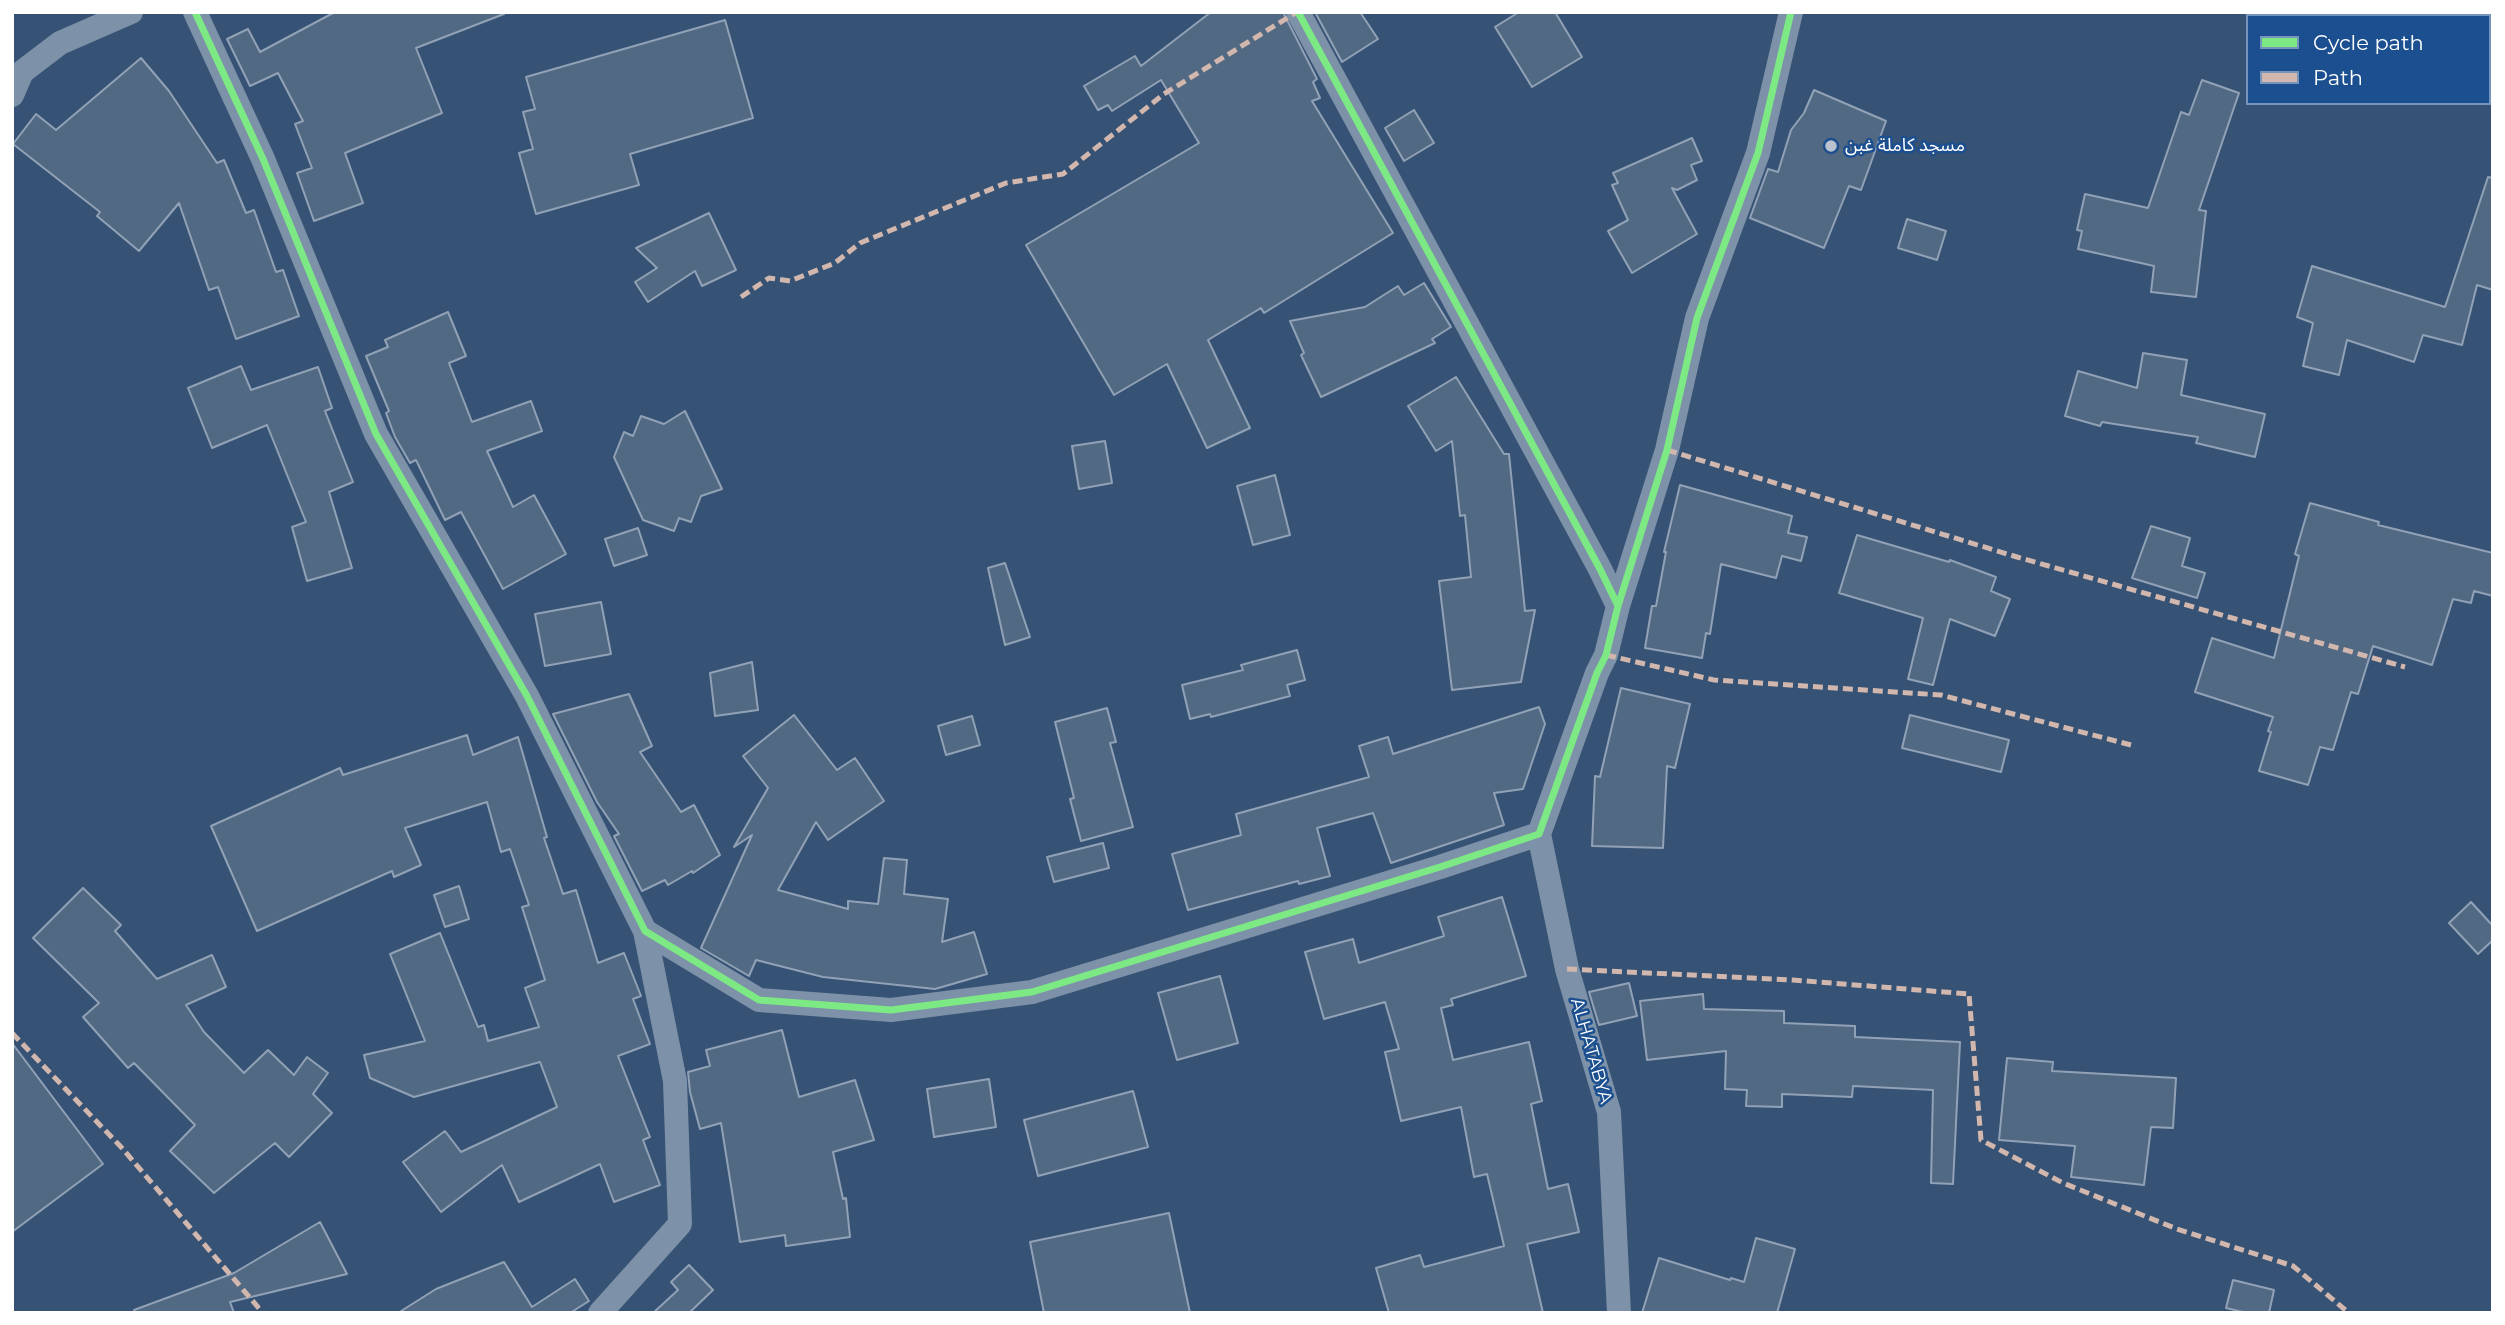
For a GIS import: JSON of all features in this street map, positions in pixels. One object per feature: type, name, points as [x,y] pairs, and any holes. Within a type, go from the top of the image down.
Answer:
[{"type":"street","points":[[12,95],[22,72],[60,43],[131,12]]},
{"type":"street","points":[[195,12],[263,159],[376,434],[527,696],[645,931],[675,1081],[680,1224],[600,1313]]},
{"type":"street","points":[[1298,12],[1618,606]]},
{"type":"street","points":[[645,931],[759,1000],[891,1010],[1032,992],[1539,834],[1597,673],[1606,655],[1618,606],[1667,450],[1697,318],[1758,153],[1791,12]]},
{"type":"street","name":"ALHATABYA","points":[[1539,834],[1567,968],[1609,1112],[1619,1313]]},
{"type":"building","points":[[335,12],[504,14],[416,48],[442,113],[345,153],[363,203],[314,221],[297,173],[312,168],[295,124],[303,121],[278,73],[250,86],[227,39],[248,29],[260,52]]},
{"type":"building","points":[[1211,12],[1283,12],[1317,79],[1313,82],[1320,98],[1312,101],[1393,233],[1264,313],[1261,308],[1208,340],[1250,428],[1207,448],[1167,364],[1114,395],[1026,245],[1199,143],[1161,80],[1112,111],[1108,105],[1098,110],[1084,86],[1135,56],[1141,66]]},
{"type":"building","points":[[1315,12],[1360,12],[1378,39],[1342,62]]},
{"type":"building","points":[[1519,12],[1555,12],[1582,57],[1532,87],[1495,27]]},
{"type":"building","points":[[725,20],[753,118],[630,154],[639,185],[536,214],[519,153],[533,149],[523,112],[535,109],[526,77]]},
{"type":"building","points":[[141,58],[169,91],[217,163],[224,160],[246,213],[254,210],[276,272],[283,270],[299,316],[236,339],[218,287],[209,290],[179,203],[139,251],[97,216],[100,212],[13,144],[36,114],[56,130]]},
{"type":"building","points":[[2202,80],[2239,93],[2199,210],[2206,211],[2196,297],[2151,292],[2154,266],[2078,249],[2082,231],[2077,230],[2085,194],[2148,208],[2181,112],[2189,115]]},
{"type":"building","points":[[1814,90],[1886,121],[1861,190],[1849,186],[1824,248],[1750,218],[1768,169],[1778,172],[1791,130],[1804,113]]},
{"type":"building","points":[[1414,110],[1434,143],[1404,161],[1385,128]]},
{"type":"building","points":[[1692,138],[1702,161],[1691,165],[1697,180],[1677,190],[1672,188],[1697,234],[1632,273],[1608,231],[1628,220],[1612,185],[1618,183],[1613,173]]},
{"type":"building","points":[[2488,177],[2493,178],[2493,290],[2477,285],[2462,345],[2423,335],[2414,362],[2347,340],[2339,375],[2303,366],[2313,323],[2297,317],[2312,266],[2445,307]]},
{"type":"building","points":[[709,213],[736,270],[702,286],[695,271],[648,302],[635,282],[657,268],[636,248]]},
{"type":"building","points":[[1907,219],[1946,231],[1937,260],[1898,248]]},
{"type":"building","points":[[1424,283],[1451,327],[1432,339],[1435,343],[1321,397],[1301,355],[1304,353],[1290,321],[1365,307],[1398,286],[1404,295]]},
{"type":"building","points":[[448,312],[466,356],[449,363],[472,422],[531,401],[542,431],[487,451],[513,507],[534,495],[566,554],[503,589],[461,512],[445,520],[416,460],[410,463],[395,437],[386,413],[389,411],[366,356],[388,347],[385,340]]},
{"type":"building","points":[[2143,353],[2187,360],[2181,395],[2265,414],[2255,457],[2196,443],[2198,437],[2102,422],[2100,426],[2065,416],[2078,371],[2137,388]]},
{"type":"building","points":[[241,366],[251,390],[318,367],[332,408],[325,411],[353,482],[329,492],[352,568],[307,581],[292,527],[306,522],[267,425],[212,448],[188,388]]},
{"type":"building","points":[[1456,377],[1504,454],[1509,454],[1525,611],[1535,610],[1521,682],[1452,690],[1439,581],[1471,577],[1465,515],[1460,516],[1452,441],[1436,451],[1408,406]]},
{"type":"building","points":[[685,411],[722,489],[701,496],[691,522],[679,518],[674,531],[643,520],[614,457],[624,432],[633,436],[641,416],[664,424]]},
{"type":"building","points":[[1105,441],[1112,483],[1079,489],[1072,446]]},
{"type":"building","points":[[1275,475],[1290,535],[1253,545],[1237,486]]},
{"type":"building","points":[[1680,485],[1792,516],[1788,533],[1807,537],[1801,561],[1782,556],[1776,578],[1721,564],[1710,634],[1706,633],[1702,658],[1645,648]]},
{"type":"building","points":[[2310,503],[2379,522],[2378,525],[2493,553],[2493,596],[2474,591],[2471,603],[2453,599],[2432,665],[2373,646],[2358,694],[2351,692],[2333,750],[2320,747],[2308,785],[2259,771],[2273,717],[2195,692],[2212,638],[2274,658],[2299,556],[2295,554]]},
{"type":"building","points":[[2151,526],[2190,538],[2182,566],[2205,573],[2197,598],[2132,578]]},
{"type":"building","points":[[638,528],[647,555],[614,566],[605,539]]},
{"type":"building","points":[[1857,535],[1949,562],[1950,560],[1996,577],[1991,591],[2010,599],[1995,636],[1950,619],[1933,685],[1908,679],[1923,618],[1839,593]]},
{"type":"building","points":[[1005,563],[1030,637],[1005,645],[988,568]]},
{"type":"building","points":[[601,602],[611,654],[545,666],[535,614]]},
{"type":"building","points":[[1297,650],[1305,680],[1287,685],[1290,696],[1211,717],[1210,714],[1190,719],[1182,685],[1243,670],[1241,665]]},
{"type":"building","points":[[752,662],[758,710],[715,716],[710,673]]},
{"type":"building","points":[[1621,688],[1690,704],[1675,768],[1667,766],[1663,848],[1592,846],[1595,776],[1600,777]]},
{"type":"building","points":[[629,694],[652,746],[640,752],[681,812],[694,805],[720,855],[668,885],[665,880],[642,891],[614,836],[619,834],[597,802],[553,714]]},
{"type":"building","points":[[1539,707],[1545,724],[1523,789],[1494,793],[1504,825],[1391,863],[1373,813],[1317,828],[1330,876],[1299,884],[1298,881],[1188,910],[1172,854],[1241,835],[1236,814],[1369,777],[1359,746],[1388,737],[1393,754]]},
{"type":"building","points":[[1107,708],[1116,742],[1110,743],[1133,827],[1081,841],[1070,799],[1074,798],[1055,722]]},
{"type":"building","points":[[794,715],[837,770],[855,758],[884,801],[828,840],[816,822],[778,890],[848,909],[848,901],[878,904],[884,858],[907,860],[904,894],[948,899],[942,942],[974,932],[987,974],[935,989],[823,977],[756,960],[749,976],[701,948],[752,835],[734,847],[768,788],[743,756]]},
{"type":"building","points":[[1910,715],[2009,740],[2001,772],[1902,748]]},
{"type":"building","points":[[972,716],[980,745],[946,755],[938,726]]},
{"type":"building","points":[[467,735],[473,755],[518,737],[547,837],[544,838],[563,894],[576,890],[598,963],[624,953],[641,996],[633,999],[650,1044],[618,1056],[650,1137],[643,1140],[660,1185],[614,1202],[600,1164],[519,1202],[502,1165],[441,1212],[403,1162],[445,1131],[461,1152],[557,1107],[540,1062],[414,1097],[370,1078],[364,1055],[425,1041],[390,954],[440,933],[478,1027],[484,1025],[488,1041],[539,1027],[525,988],[545,980],[522,907],[529,905],[510,849],[501,852],[487,802],[405,828],[421,865],[394,877],[392,871],[257,931],[211,826],[340,768],[343,775]]},
{"type":"building","points":[[1103,843],[1109,868],[1054,882],[1047,857]]},
{"type":"building","points":[[459,886],[469,919],[445,927],[434,895]]},
{"type":"building","points":[[83,888],[121,925],[115,931],[157,979],[212,955],[226,987],[186,1005],[204,1032],[244,1073],[268,1050],[294,1075],[307,1057],[328,1073],[313,1094],[332,1113],[289,1157],[275,1143],[214,1193],[170,1151],[195,1125],[134,1063],[128,1068],[83,1017],[99,1003],[33,938]]},
{"type":"building","points":[[1502,897],[1526,976],[1451,999],[1453,1005],[1441,1008],[1453,1060],[1529,1042],[1542,1101],[1531,1104],[1548,1189],[1568,1184],[1579,1232],[1527,1244],[1543,1313],[1389,1313],[1376,1268],[1420,1255],[1424,1267],[1504,1246],[1487,1174],[1474,1177],[1461,1107],[1401,1121],[1385,1052],[1399,1049],[1385,1002],[1324,1019],[1305,952],[1353,939],[1359,963],[1444,936],[1438,917]]},
{"type":"building","points":[[2471,902],[2493,926],[2493,940],[2478,954],[2449,923]]},
{"type":"building","points":[[1220,976],[1238,1043],[1177,1060],[1158,993]]},
{"type":"building","points":[[1629,983],[1637,1016],[1599,1025],[1589,992]]},
{"type":"building","points":[[1703,994],[1704,1009],[1784,1011],[1784,1023],[1855,1026],[1855,1037],[1960,1042],[1953,1184],[1931,1183],[1933,1090],[1853,1086],[1852,1097],[1782,1094],[1782,1107],[1746,1106],[1747,1090],[1725,1089],[1726,1051],[1647,1060],[1640,1001]]},
{"type":"building","points":[[782,1030],[799,1097],[855,1080],[874,1140],[833,1152],[843,1199],[846,1198],[850,1237],[786,1246],[785,1235],[740,1242],[721,1123],[700,1129],[690,1092],[688,1072],[710,1066],[706,1050]]},
{"type":"building","points":[[12,1043],[103,1164],[12,1232]]},
{"type":"building","points":[[2007,1058],[2053,1062],[2052,1071],[2176,1078],[2173,1128],[2151,1127],[2144,1185],[2071,1177],[2075,1146],[1999,1140]]},
{"type":"building","points":[[989,1079],[996,1127],[934,1137],[927,1089]]},
{"type":"building","points":[[1133,1091],[1148,1147],[1038,1176],[1024,1120]]},
{"type":"building","points":[[1169,1213],[1190,1313],[1044,1313],[1030,1242]]},
{"type":"building","points":[[320,1222],[347,1274],[230,1302],[234,1313],[135,1313],[134,1310],[234,1273]]},
{"type":"building","points":[[1756,1238],[1795,1249],[1777,1313],[1642,1313],[1659,1258],[1744,1282]]},
{"type":"building","points":[[504,1262],[532,1307],[575,1279],[589,1301],[570,1313],[398,1313],[436,1289]]},
{"type":"building","points":[[689,1265],[713,1290],[689,1313],[653,1313],[678,1290],[671,1282]]},
{"type":"building","points":[[2233,1280],[2274,1290],[2269,1313],[2247,1313],[2226,1308]]},
{"type":"marked path","points":[[741,297],[769,278],[790,281],[835,263],[860,243],[1006,183],[1063,174],[1164,94],[1297,12]]},
{"type":"marked path","points":[[1667,450],[2017,557],[2405,667]]},
{"type":"marked path","points":[[1606,655],[1714,680],[1941,695],[2131,745]]},
{"type":"marked path","points":[[1567,969],[1793,980],[1969,994],[1981,1140],[2063,1183],[2177,1229],[2293,1266],[2349,1313]]},
{"type":"marked path","points":[[12,1033],[122,1148],[263,1313]]},
{"type":"cycle path","points":[[195,12],[263,159],[376,434],[527,696],[645,931],[759,1000],[891,1010],[1032,992],[1539,834],[1597,673],[1606,655],[1618,606],[1667,450],[1697,318],[1758,153],[1791,12]]},
{"type":"cycle path","points":[[1298,12],[1618,606]]},
{"type":"place","name":"مسجد كاملة غبن","points":[[1831,146]]}]
